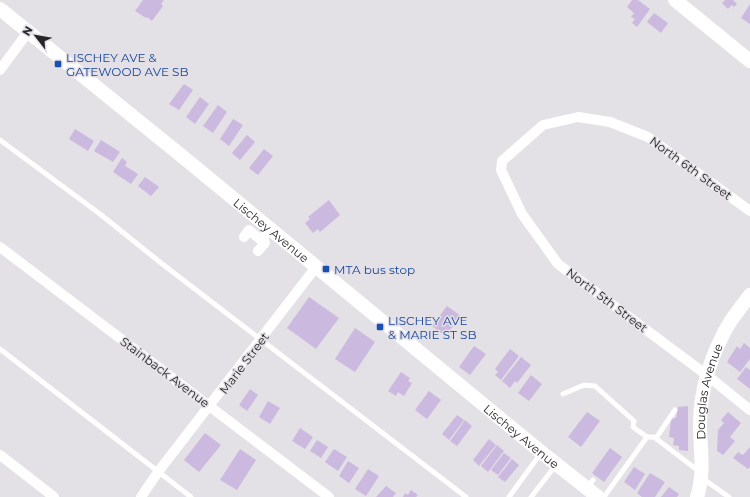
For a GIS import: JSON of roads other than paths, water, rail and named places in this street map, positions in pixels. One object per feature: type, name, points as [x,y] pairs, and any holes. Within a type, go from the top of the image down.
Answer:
[{"type":"street","points":[[675,0],[750,61]]},
{"type":"street","name":"Lischey Avenue","points":[[0,9],[183,156],[541,452],[593,488]]},
{"type":"street","points":[[0,70],[28,32]]},
{"type":"street","name":"North 6th Street","points":[[502,161],[543,125],[578,117],[610,122],[648,137],[750,211]]},
{"type":"street","name":"North 5th Street","points":[[502,161],[501,170],[522,214],[558,264],[708,376],[750,410]]},
{"type":"street","points":[[254,242],[270,229]]},
{"type":"street","name":"Stainback Avenue","points":[[0,248],[329,497]]},
{"type":"street","name":"Marie Street","points":[[141,497],[158,472],[261,341],[316,267]]},
{"type":"street","name":"Douglas Avenue","points":[[697,497],[700,489],[702,464],[700,425],[701,400],[717,348],[730,322],[748,303]]},
{"type":"street","points":[[0,455],[54,497]]},
{"type":"lane","points":[[0,140],[100,214],[261,341],[466,497]]},
{"type":"lane","points":[[0,349],[191,497]]},
{"type":"lane","points":[[563,394],[584,385],[595,386],[634,421],[633,427],[647,437],[654,436],[701,476],[730,497]]},
{"type":"lane","points":[[656,438],[675,410]]},
{"type":"lane","points":[[604,497],[647,437]]},
{"type":"lane","points":[[509,497],[541,452]]},
{"type":"lane","points":[[531,497],[557,464]]},
{"type":"place","name":"LISCHEY AVE & GATEWOOD AVE SB","points":[[58,64]]},
{"type":"place","name":"MTA bus stop","points":[[326,269]]},
{"type":"place","name":"LISCHEY AVE & MARIE ST SB","points":[[380,327]]}]
